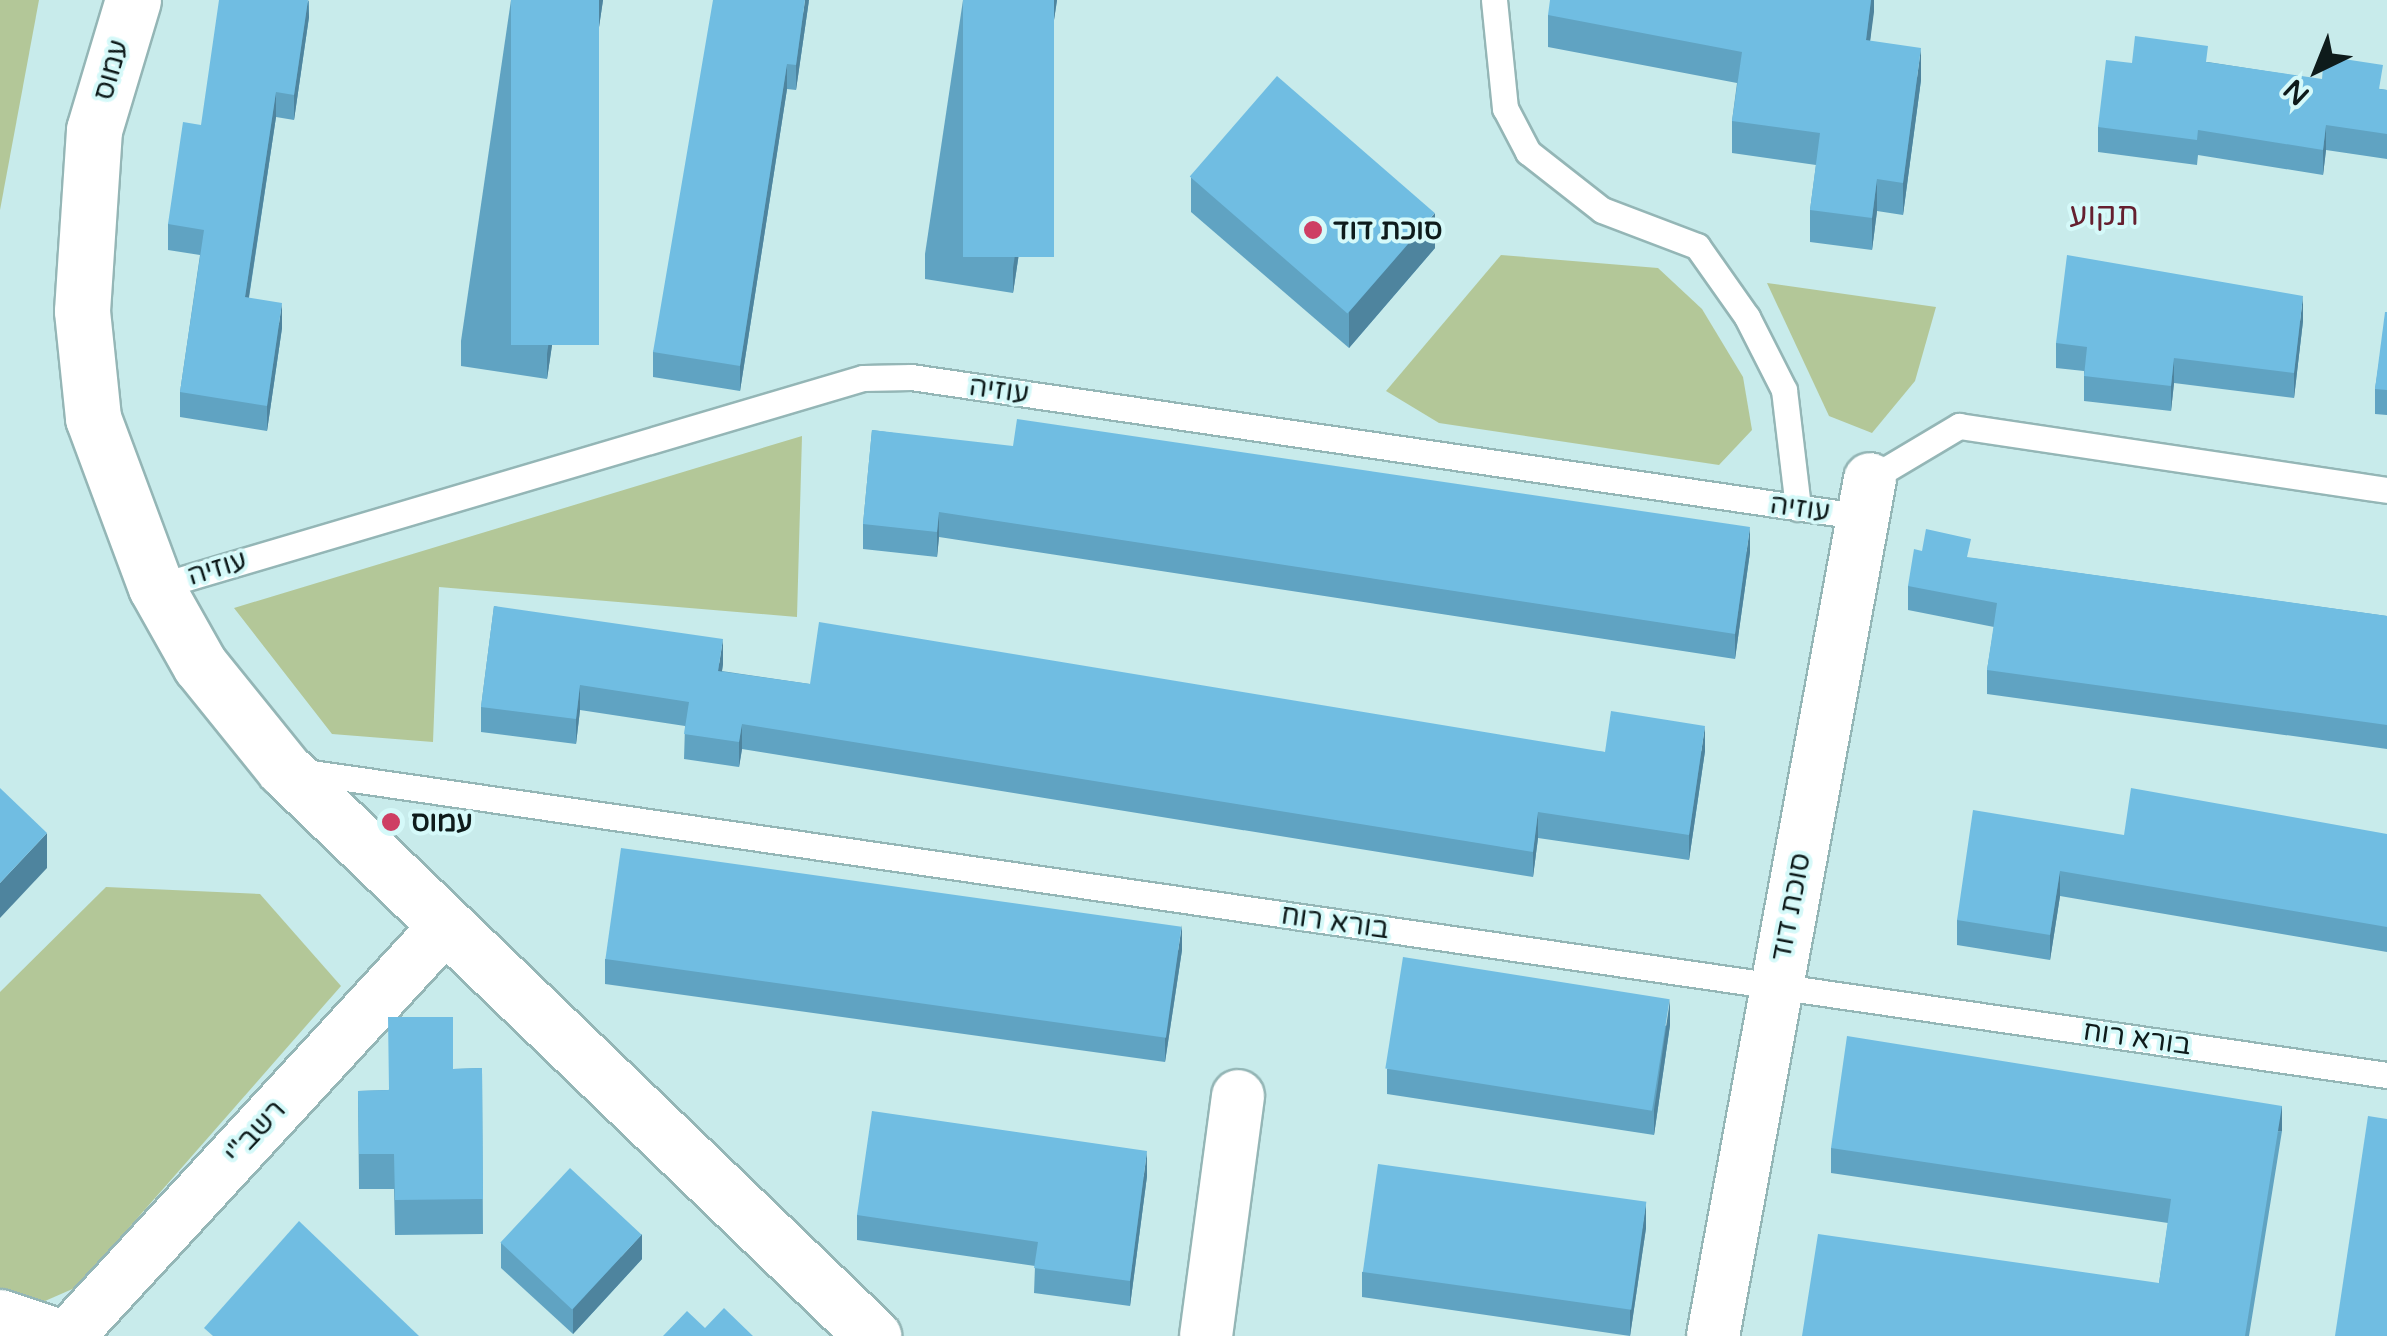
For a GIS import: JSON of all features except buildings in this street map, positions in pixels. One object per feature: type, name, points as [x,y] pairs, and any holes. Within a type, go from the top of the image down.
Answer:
[{"type":"street","name":"עמוס","points":[[133,0],[94,130],[82,311],[93,418],[156,587],[200,664],[284,769],[443,928],[873,1336]]},
{"type":"street","name":"סוכת דוד","points":[[1713,1336],[1867,498]]},
{"type":"street","name":"רשב\"י","points":[[65,1336],[443,928]]},
{"type":"street","points":[[1206,1336],[1238,1096]]},
{"type":"street","points":[[0,1316],[65,1336]]},
{"type":"lane","points":[[1494,0],[1506,108],[1528,152],[1602,210],[1697,246],[1747,316],[1784,390],[1798,508]]},
{"type":"lane","name":"עוזיה","points":[[156,587],[863,378],[911,377],[1798,508],[1867,498]]},
{"type":"lane","points":[[1867,498],[1959,426],[2387,490]]},
{"type":"lane","name":"בורא רוח","points":[[284,769],[2387,1075]]},
{"type":"green space","points":[[0,0],[39,0],[0,210]]},
{"type":"green space","points":[[1501,255],[1658,268],[1702,309],[1743,377],[1752,430],[1719,465],[1439,423],[1386,391]]},
{"type":"green space","points":[[1767,283],[1936,307],[1915,381],[1872,433],[1829,416]]},
{"type":"green space","points":[[802,436],[797,617],[439,587],[433,742],[332,734],[234,608]]},
{"type":"green space","points":[[106,887],[260,894],[341,986],[77,1287],[45,1301],[0,1289],[0,992]]},
{"type":"place","name":"סוכת דוד","points":[[1313,230]]},
{"type":"place","name":"עמוס","points":[[391,822]]},
{"type":"district","name":"תקוע","points":[[2104,215]]}]
